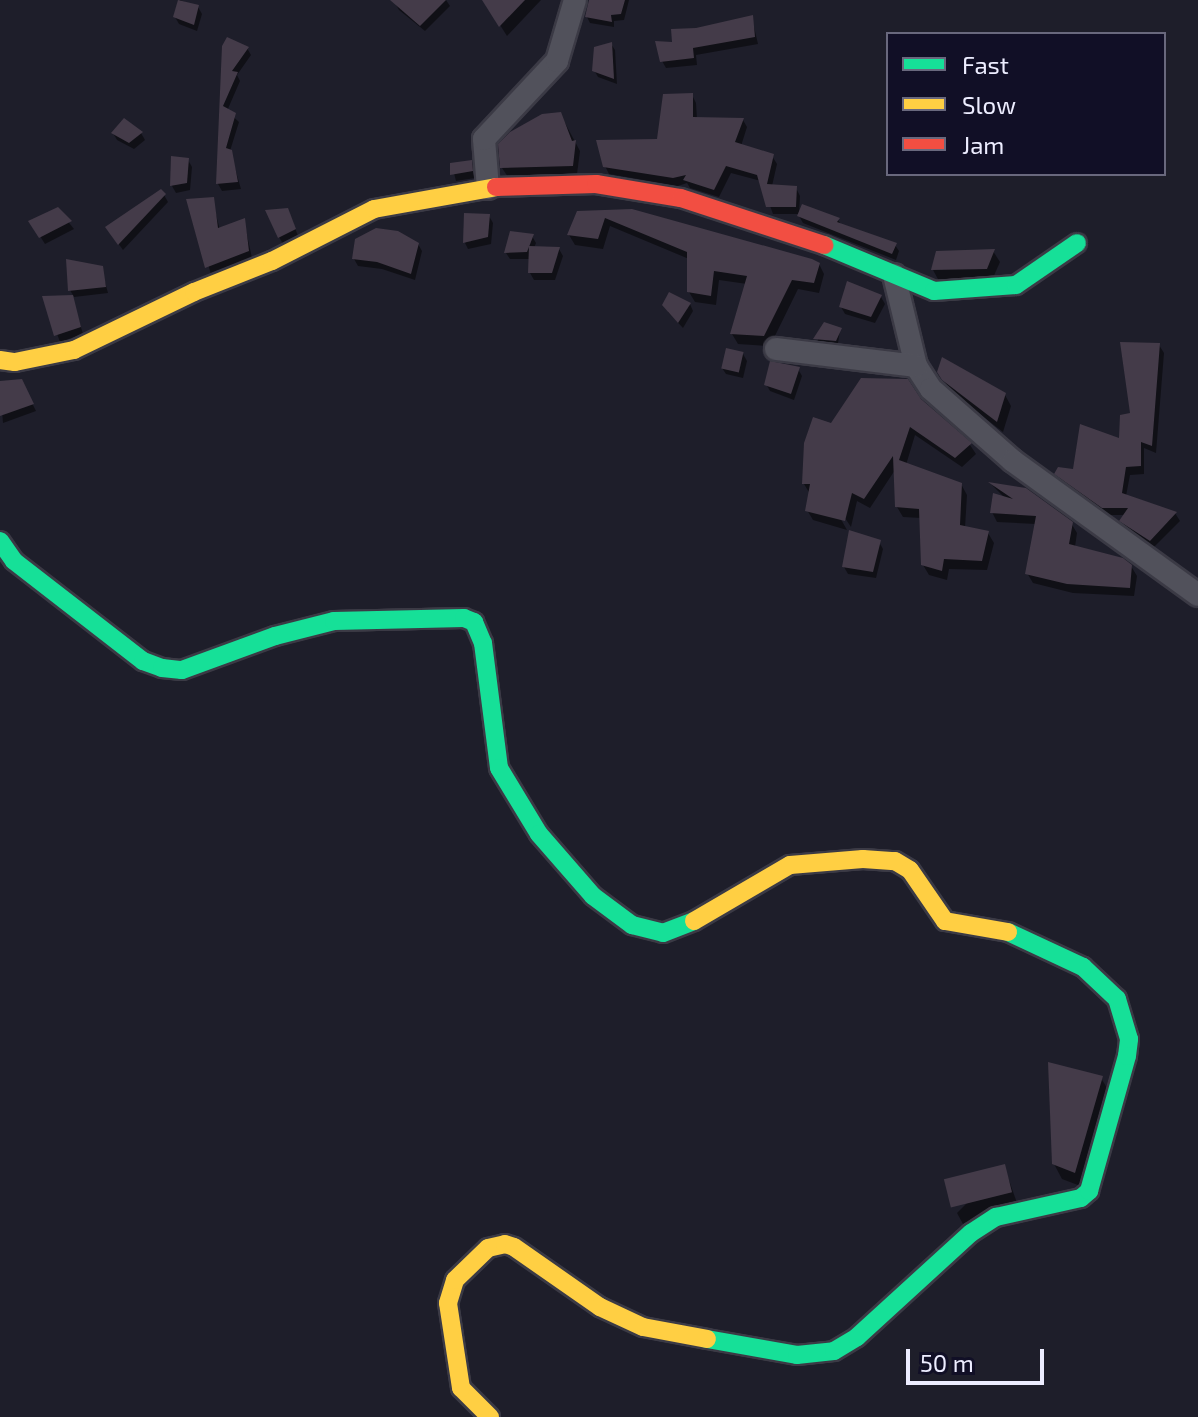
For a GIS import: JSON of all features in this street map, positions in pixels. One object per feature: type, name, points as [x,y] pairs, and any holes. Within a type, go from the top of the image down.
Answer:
[{"type":"street","points":[[488,188],[484,139],[557,61],[575,0]]},
{"type":"street","points":[[0,360],[15,362],[74,350],[194,292],[272,261],[374,209],[533,183],[596,184],[681,198],[817,242],[934,291],[1003,288],[1025,281],[1077,243]]},
{"type":"street","points":[[894,275],[916,366],[931,389],[1013,461],[1197,590]]},
{"type":"street","points":[[776,349],[916,366]]},
{"type":"street","points":[[0,541],[14,561],[143,661],[162,668],[182,670],[275,636],[334,621],[464,618],[474,622],[483,643],[499,768],[505,782],[539,834],[593,896],[632,925],[663,933],[679,929],[790,865],[863,859],[895,861],[910,870],[929,893],[945,921],[1008,932],[1032,941],[1083,967],[1117,999],[1129,1039],[1127,1056],[1089,1191],[1081,1198],[996,1217],[941,1258],[857,1337],[834,1351],[817,1355],[797,1355],[643,1327],[600,1307],[514,1247],[505,1244],[488,1248],[455,1280],[448,1303],[461,1388],[490,1417]]},
{"type":"building","points":[[178,0],[199,5],[194,25],[173,17]]},
{"type":"building","points":[[390,0],[446,0],[420,26]]},
{"type":"building","points":[[482,0],[525,0],[499,27]]},
{"type":"building","points":[[589,0],[625,0],[621,14],[611,15],[612,22],[585,17]]},
{"type":"building","points":[[753,15],[755,37],[693,48],[694,58],[660,62],[655,41],[672,42],[671,29],[696,28]]},
{"type":"building","points":[[227,37],[249,47],[232,71],[238,72],[223,106],[236,113],[226,148],[232,150],[238,182],[216,184],[222,46]]},
{"type":"building","points":[[612,42],[614,79],[592,71],[594,47]]},
{"type":"building","points":[[693,93],[693,117],[744,118],[735,142],[774,154],[767,184],[797,186],[796,207],[766,207],[757,175],[726,166],[714,190],[683,180],[686,175],[673,178],[603,167],[596,140],[657,139],[663,94]]},
{"type":"building","points":[[561,112],[572,141],[576,140],[573,166],[500,168],[498,144],[510,132],[542,114]]},
{"type":"building","points":[[124,118],[143,132],[129,143],[111,133]]},
{"type":"building","points":[[171,156],[189,158],[187,183],[170,186]]},
{"type":"building","points":[[472,160],[473,171],[450,175],[450,163]]},
{"type":"building","points":[[161,189],[166,194],[118,245],[105,227]]},
{"type":"building","points":[[214,197],[218,228],[245,218],[249,251],[205,268],[186,199]]},
{"type":"building","points":[[802,204],[840,218],[837,222],[897,243],[892,254],[797,216]]},
{"type":"building","points":[[58,207],[72,221],[39,238],[28,221]]},
{"type":"building","points":[[288,208],[296,229],[278,238],[265,210]]},
{"type":"building","points":[[632,209],[812,259],[820,263],[814,283],[792,280],[764,336],[730,334],[747,276],[714,271],[711,296],[687,292],[687,252],[605,218],[598,239],[567,235],[577,211]]},
{"type":"building","points":[[464,213],[490,214],[488,237],[463,243]]},
{"type":"building","points":[[376,228],[398,231],[419,243],[411,274],[377,262],[352,259],[355,239]]},
{"type":"building","points":[[510,231],[534,234],[527,252],[504,253]]},
{"type":"building","points":[[529,246],[560,247],[552,273],[528,273]]},
{"type":"building","points":[[995,249],[987,269],[931,270],[936,251]]},
{"type":"building","points":[[66,259],[103,266],[106,287],[68,291]]},
{"type":"building","points":[[847,281],[882,295],[871,317],[839,307]]},
{"type":"building","points":[[669,292],[691,303],[678,323],[662,305]]},
{"type":"building","points":[[73,295],[81,327],[54,336],[42,296]]},
{"type":"building","points":[[824,322],[842,328],[836,341],[813,339]]},
{"type":"building","points":[[1120,342],[1160,343],[1152,446],[1141,442],[1141,466],[1126,467],[1122,493],[1177,512],[1150,541],[1119,521],[1128,508],[1102,508],[1054,474],[1058,467],[1073,469],[1080,424],[1119,438],[1120,415],[1130,413]]},
{"type":"building","points":[[726,348],[744,352],[739,373],[721,368]]},
{"type":"building","points":[[942,357],[1006,393],[997,422],[942,380],[937,372]]},
{"type":"building","points":[[770,361],[800,367],[791,394],[764,385]]},
{"type":"building","points":[[861,378],[908,379],[921,399],[972,443],[955,458],[910,427],[899,460],[962,483],[960,525],[989,531],[982,561],[944,559],[942,571],[921,565],[919,509],[895,507],[893,456],[864,499],[852,493],[845,521],[805,511],[810,484],[802,484],[804,443],[813,417],[831,423]]},
{"type":"building","points":[[22,379],[34,404],[0,416],[0,381]]},
{"type":"building","points":[[988,482],[1026,488],[1073,522],[1069,544],[1123,558],[1132,565],[1130,588],[1067,584],[1025,574],[1036,516],[990,513],[993,493],[1013,499]]},
{"type":"building","points":[[849,530],[881,540],[873,572],[842,567]]},
{"type":"building","points":[[1048,1062],[1103,1076],[1075,1173],[1052,1164]]},
{"type":"building","points":[[1005,1164],[1012,1192],[951,1207],[944,1179]]},
{"type":"traffic: fast","points":[[824,245],[934,291],[1016,285],[1077,243]]},
{"type":"traffic: fast","points":[[0,541],[14,561],[143,661],[162,668],[182,670],[275,636],[334,621],[464,618],[474,622],[483,643],[499,768],[539,834],[593,896],[632,925],[663,933],[694,921]]},
{"type":"traffic: fast","points":[[707,1339],[797,1355],[834,1351],[857,1337],[971,1233],[996,1217],[1081,1198],[1089,1191],[1127,1056],[1129,1039],[1117,999],[1083,967],[1008,932]]},
{"type":"traffic: slow","points":[[0,360],[15,362],[74,350],[194,292],[272,261],[374,209],[496,187]]},
{"type":"traffic: slow","points":[[694,921],[790,865],[863,859],[895,861],[910,870],[945,921],[1008,932]]},
{"type":"traffic: slow","points":[[490,1417],[461,1388],[448,1303],[455,1280],[488,1248],[505,1244],[514,1247],[600,1307],[643,1327],[707,1339]]},
{"type":"traffic: jam","points":[[496,187],[596,184],[681,198],[824,245]]}]
